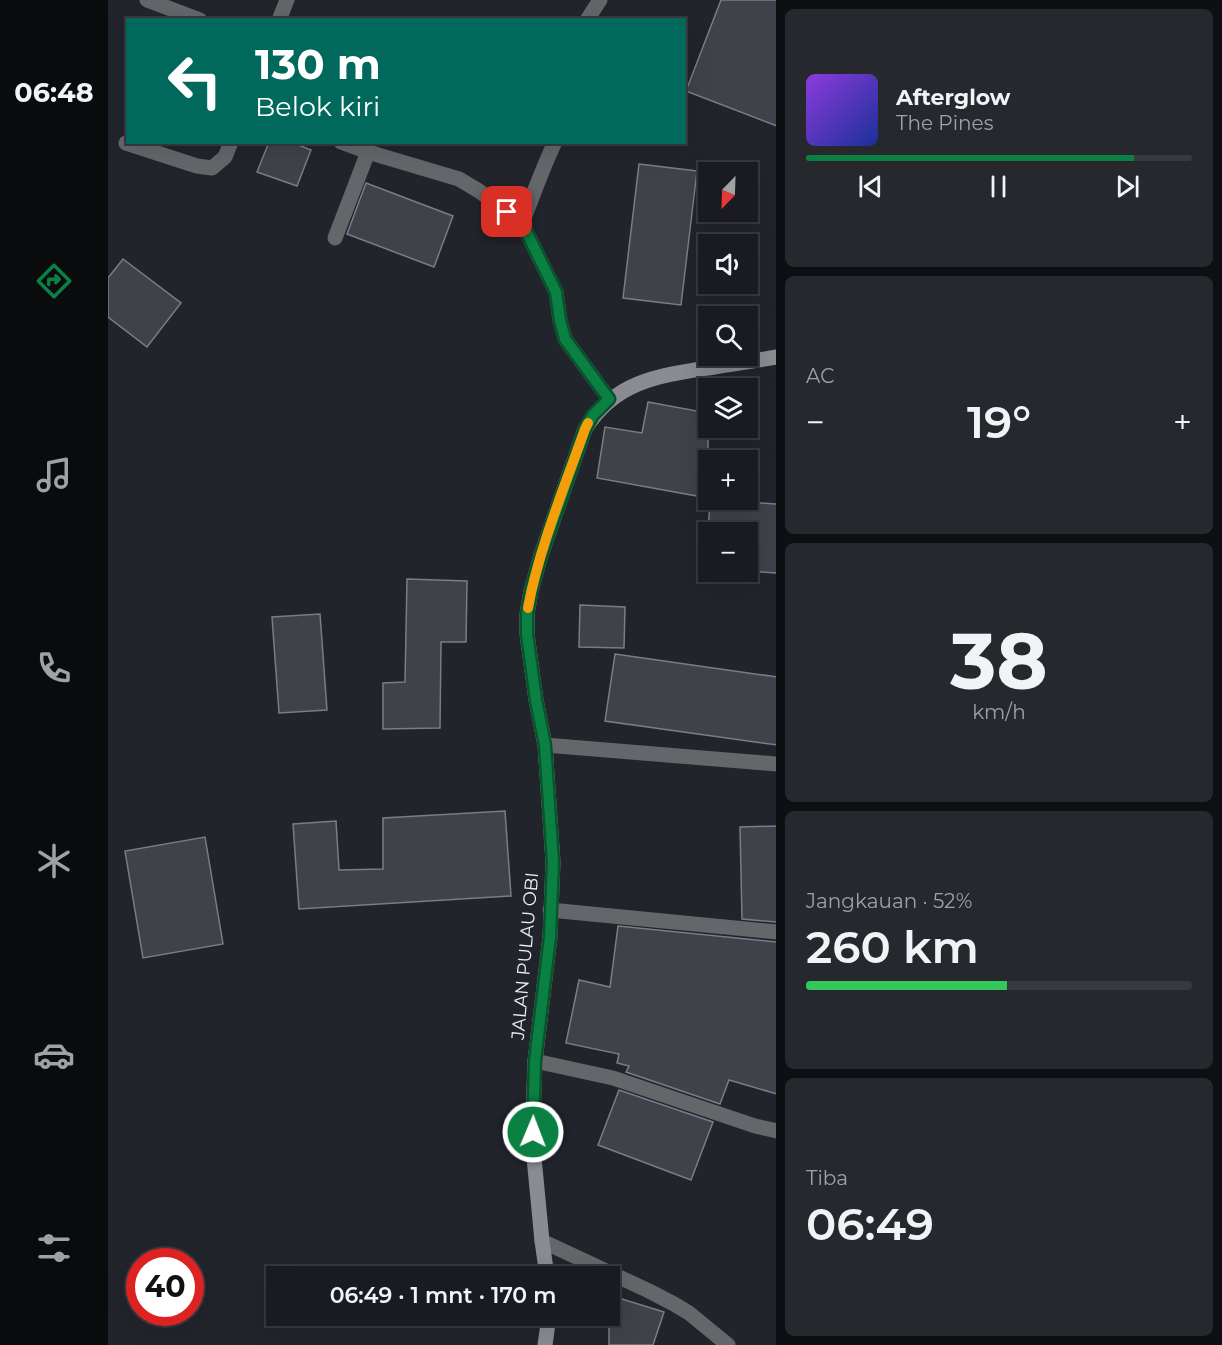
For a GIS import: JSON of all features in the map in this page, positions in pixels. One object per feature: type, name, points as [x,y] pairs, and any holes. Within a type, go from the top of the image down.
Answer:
[{"type":"street","points":[[147,0],[195,18]]},
{"type":"street","points":[[280,18],[286,0]]},
{"type":"street","points":[[588,18],[600,0]]},
{"type":"street","points":[[126,144],[197,166],[212,168],[225,157],[230,144]]},
{"type":"street","points":[[346,144],[459,179],[522,223],[556,292],[565,339],[609,399]]},
{"type":"street","points":[[522,223],[554,144]]},
{"type":"street","points":[[335,238],[368,152]]},
{"type":"street","name":"JALAN PULAU OBI","points":[[546,1266],[533,1147],[535,1061],[550,937],[553,862],[545,745],[527,634],[527,614],[531,591],[541,555],[585,429],[593,415],[609,399],[629,387],[664,375],[776,357]]},
{"type":"street","points":[[545,745],[776,764]]},
{"type":"street","points":[[550,910],[776,932]]},
{"type":"street","points":[[535,1061],[613,1078],[754,1126],[776,1131]]},
{"type":"street","points":[[542,1241],[674,1304],[728,1345]]},
{"type":"street","points":[[545,1345],[548,1326]]},
{"type":"building","points":[[721,0],[776,0],[776,126],[686,91]]},
{"type":"building","points":[[268,144],[296,144],[311,150],[297,186],[257,172]]},
{"type":"building","points":[[639,164],[697,171],[681,305],[623,298]]},
{"type":"building","points":[[366,183],[453,216],[434,267],[347,234]]},
{"type":"building","points":[[123,259],[181,303],[147,347],[108,317],[108,278]]},
{"type":"building","points":[[648,402],[698,411],[698,438],[708,438],[708,450],[698,450],[698,496],[597,478],[605,427],[642,433]]},
{"type":"building","points":[[758,503],[776,504],[776,573],[758,572],[758,522],[709,522],[709,510],[758,510]]},
{"type":"building","points":[[407,579],[467,581],[466,642],[441,642],[440,728],[383,729],[383,683],[405,682]]},
{"type":"building","points":[[580,605],[625,607],[624,648],[579,647]]},
{"type":"building","points":[[320,614],[327,710],[279,713],[272,617]]},
{"type":"building","points":[[615,654],[776,677],[776,745],[605,721]]},
{"type":"building","points":[[505,811],[511,896],[299,909],[293,824],[336,821],[339,870],[383,869],[383,818]]},
{"type":"building","points":[[776,826],[776,922],[742,919],[740,827]]},
{"type":"building","points":[[205,837],[223,944],[143,958],[125,851]]},
{"type":"building","points":[[618,926],[776,942],[776,1094],[729,1080],[720,1104],[626,1072],[629,1066],[617,1063],[619,1054],[566,1043],[579,980],[610,987]]},
{"type":"building","points":[[619,1090],[713,1122],[691,1180],[598,1145]]},
{"type":"building","points":[[620,1298],[664,1312],[653,1345],[609,1345],[609,1326],[620,1326]]},
{"type":"slow traffic","points":[[528,608],[541,555],[588,423]]},
{"type":"route","points":[[507,212],[522,223],[556,292],[565,339],[609,399],[593,415],[585,429],[541,555],[527,614],[527,634],[536,700],[545,745],[553,862],[550,937],[535,1061],[533,1132]]}]
